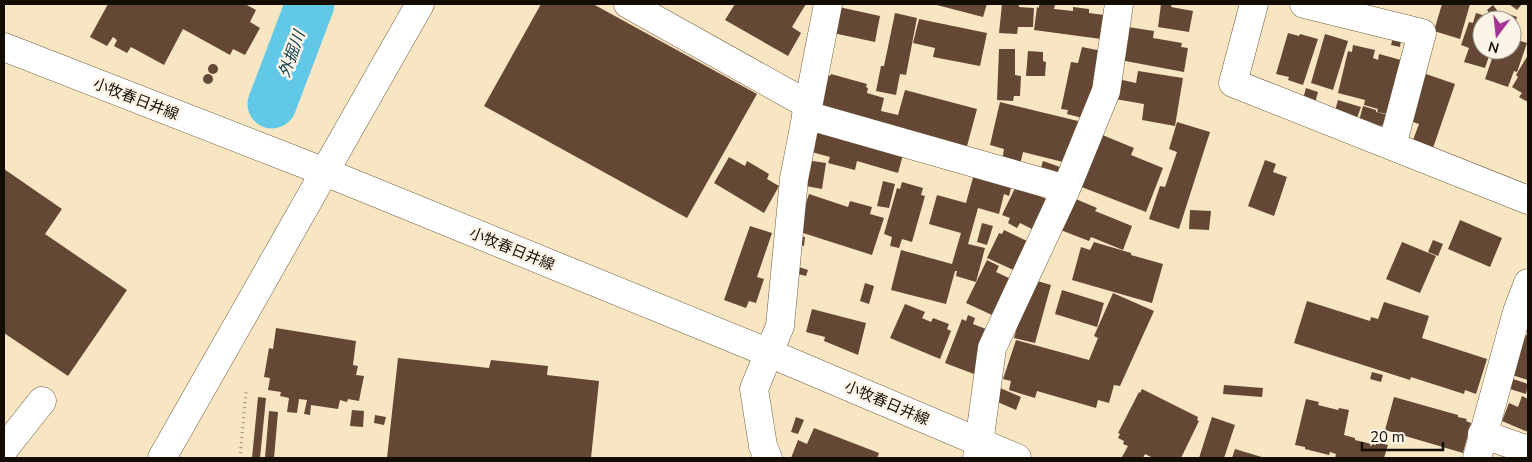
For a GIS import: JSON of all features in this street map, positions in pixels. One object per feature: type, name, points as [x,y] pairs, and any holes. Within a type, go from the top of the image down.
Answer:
[{"type":"street","points":[[162,458],[420,4]]},
{"type":"street","points":[[628,4],[807,109],[1066,189]]},
{"type":"street","points":[[763,454],[754,390],[780,326],[794,179],[828,4]]},
{"type":"street","points":[[977,450],[992,348],[1066,189],[1106,91],[1119,4]]},
{"type":"street","points":[[1254,4],[1233,83],[1528,200]]},
{"type":"street","points":[[1304,4],[1422,34],[1392,146]]},
{"type":"street","name":"小牧春日井線","points":[[4,47],[325,172],[769,353],[977,450],[1017,458]]},
{"type":"street","points":[[1528,283],[1522,314],[1480,446],[1528,450]]},
{"type":"street","points":[[4,449],[42,402]]},
{"type":"path","points":[[240,458],[246,392]]},
{"type":"building","points":[[108,4],[245,4],[256,10],[250,22],[260,28],[245,55],[233,49],[230,55],[183,29],[164,65],[131,47],[127,53],[114,46],[117,40],[113,37],[107,46],[90,37]]},
{"type":"building","points":[[541,4],[593,4],[757,94],[687,218],[484,106]]},
{"type":"building","points":[[735,4],[806,4],[792,27],[801,33],[788,56],[725,20]]},
{"type":"building","points":[[933,4],[987,4],[983,17]]},
{"type":"building","points":[[1002,4],[1019,4],[1019,7],[1034,8],[1033,27],[1018,27],[1017,34],[999,33]]},
{"type":"building","points":[[1039,4],[1055,5],[1054,9],[1073,11],[1073,7],[1089,9],[1089,13],[1104,15],[1101,39],[1034,30]]},
{"type":"building","points":[[1161,4],[1172,4],[1171,7],[1193,11],[1189,32],[1158,27]]},
{"type":"building","points":[[1442,4],[1470,4],[1460,39],[1434,31]]},
{"type":"building","points":[[1509,4],[1522,4],[1517,10]]},
{"type":"building","points":[[1493,5],[1497,10],[1487,10]]},
{"type":"building","points":[[839,7],[880,16],[875,42],[833,33]]},
{"type":"building","points":[[895,13],[917,18],[906,75],[900,74],[896,95],[876,91],[881,66],[884,66]]},
{"type":"building","points":[[919,19],[987,33],[980,66],[933,57],[935,48],[913,43]]},
{"type":"building","points":[[1469,22],[1472,23],[1472,60],[1488,60],[1485,68],[1464,62],[1469,48],[1461,45]]},
{"type":"building","points":[[1128,27],[1154,31],[1153,38],[1182,43],[1181,47],[1188,48],[1184,72],[1120,60]]},
{"type":"building","points":[[1288,33],[1318,39],[1303,85],[1288,80],[1289,77],[1276,74]]},
{"type":"building","points":[[1325,34],[1348,41],[1333,90],[1311,83]]},
{"type":"building","points":[[1393,38],[1401,40],[1400,47],[1391,45]]},
{"type":"building","points":[[1522,41],[1527,43],[1522,58]]},
{"type":"building","points":[[1353,45],[1375,50],[1373,58],[1378,60],[1379,54],[1401,60],[1387,114],[1377,112],[1378,109],[1364,105],[1365,100],[1338,93],[1348,51],[1352,52]]},
{"type":"building","points":[[1082,47],[1102,51],[1086,119],[1067,114],[1068,110],[1061,109],[1071,62],[1078,63]]},
{"type":"building","points":[[999,49],[1015,49],[1015,75],[1021,76],[1020,96],[1014,96],[1013,101],[997,100]]},
{"type":"building","points":[[1028,51],[1043,52],[1043,61],[1046,62],[1045,76],[1026,76]]},
{"type":"building","points":[[1528,55],[1528,102],[1519,97],[1522,93],[1512,87],[1518,77],[1516,75]]},
{"type":"building","points":[[1492,60],[1521,60],[1517,72],[1514,71],[1508,87],[1485,79]]},
{"type":"building","points":[[211,64],[215,64],[218,69],[217,73],[211,74],[208,71],[208,67]]},
{"type":"building","points":[[1138,71],[1183,78],[1175,126],[1142,120],[1144,104],[1115,99],[1118,79],[1136,83]]},
{"type":"building","points":[[206,74],[210,74],[213,79],[212,83],[206,84],[203,81],[203,77]]},
{"type":"building","points":[[831,74],[867,84],[867,93],[884,98],[881,111],[898,115],[905,90],[977,109],[966,150],[818,108],[827,75],[830,76]]},
{"type":"building","points":[[1426,74],[1455,84],[1433,148],[1413,140],[1419,124],[1410,121]]},
{"type":"building","points":[[1306,88],[1318,92],[1315,103],[1303,99]]},
{"type":"building","points":[[1338,100],[1361,107],[1357,118],[1335,111]]},
{"type":"building","points":[[1000,102],[1078,121],[1072,148],[1067,148],[1063,162],[1023,152],[1020,165],[1002,161],[1004,149],[990,145]]},
{"type":"building","points":[[1363,106],[1388,115],[1385,124],[1378,127],[1359,121]]},
{"type":"building","points":[[1177,122],[1210,132],[1179,229],[1149,219],[1160,186],[1165,187],[1177,152],[1169,149]]},
{"type":"building","points":[[815,125],[904,151],[898,173],[857,161],[855,170],[828,163],[830,157],[808,151]]},
{"type":"building","points":[[1100,134],[1134,148],[1131,155],[1163,168],[1146,212],[1079,186]]},
{"type":"building","points":[[729,157],[745,166],[747,161],[769,174],[767,179],[779,186],[764,213],[714,183]]},
{"type":"building","points":[[806,160],[826,163],[822,189],[801,185]]},
{"type":"building","points":[[1265,160],[1276,164],[1273,172],[1287,177],[1274,216],[1248,206]]},
{"type":"building","points":[[1043,161],[1060,167],[1056,177],[1040,171]]},
{"type":"building","points":[[4,169],[62,209],[45,234],[127,290],[68,376],[4,333]]},
{"type":"building","points":[[974,174],[1012,184],[1009,196],[1004,194],[999,214],[978,208],[968,244],[985,248],[976,282],[956,276],[957,271],[955,271],[946,304],[891,290],[901,250],[952,264],[961,233],[929,224],[937,195],[966,203]]},
{"type":"building","points":[[883,181],[895,184],[889,208],[877,206]]},
{"type":"building","points":[[902,182],[923,188],[921,195],[925,196],[912,242],[902,239],[899,248],[890,246],[892,237],[884,234],[897,188],[900,189]]},
{"type":"building","points":[[1018,182],[1033,193],[1048,200],[1036,231],[1020,223],[1017,228],[1008,223],[1010,218],[1002,215]]},
{"type":"building","points":[[809,194],[848,207],[850,201],[872,207],[870,214],[884,218],[872,255],[800,232],[804,220],[801,218]]},
{"type":"building","points":[[1071,197],[1097,208],[1095,211],[1132,226],[1123,250],[1091,237],[1089,241],[1058,229]]},
{"type":"building","points":[[1190,210],[1211,211],[1209,230],[1189,229]]},
{"type":"building","points":[[1460,220],[1502,238],[1490,267],[1448,249]]},
{"type":"building","points":[[982,223],[993,226],[987,245],[977,242]]},
{"type":"building","points":[[750,226],[772,233],[757,277],[764,279],[756,303],[749,301],[746,308],[724,300]]},
{"type":"building","points":[[1004,230],[1027,241],[1018,272],[987,258],[999,233],[1002,234]]},
{"type":"building","points":[[797,236],[805,237],[804,246],[796,244]]},
{"type":"building","points":[[1433,240],[1443,244],[1438,256],[1428,252]]},
{"type":"building","points":[[1094,242],[1163,264],[1152,303],[1072,280],[1081,247],[1090,250]]},
{"type":"building","points":[[1402,242],[1436,256],[1420,293],[1386,279]]},
{"type":"building","points":[[987,260],[999,266],[996,272],[1011,279],[992,315],[966,303]]},
{"type":"building","points":[[796,266],[808,270],[806,276],[794,273]]},
{"type":"building","points":[[1034,280],[1051,285],[1035,343],[1014,338],[1026,295]]},
{"type":"building","points":[[865,283],[874,286],[869,304],[860,301]]},
{"type":"building","points":[[1062,290],[1104,303],[1097,327],[1055,314]]},
{"type":"building","points":[[1113,293],[1154,311],[1120,386],[1114,385],[1109,403],[1098,400],[1096,408],[1037,391],[1035,398],[1009,390],[1011,381],[1003,379],[1016,340],[1089,360],[1098,338],[1094,336]]},
{"type":"building","points":[[1307,301],[1370,321],[1371,317],[1378,319],[1384,302],[1429,316],[1422,338],[1487,359],[1476,394],[1465,390],[1464,394],[1411,377],[1410,380],[1294,343]]},
{"type":"building","points":[[905,304],[925,312],[922,318],[931,322],[933,318],[949,324],[947,329],[951,331],[940,359],[890,338]]},
{"type":"building","points":[[812,309],[866,323],[858,355],[824,341],[825,337],[806,332]]},
{"type":"building","points":[[968,315],[975,318],[973,324],[991,331],[979,373],[975,371],[974,374],[945,363],[962,319],[966,321]]},
{"type":"building","points":[[276,328],[356,341],[353,365],[358,366],[356,375],[364,376],[359,401],[348,399],[347,402],[340,400],[338,409],[311,405],[310,415],[304,414],[307,400],[299,399],[297,413],[287,412],[289,398],[280,396],[281,392],[268,390],[270,378],[264,377],[269,348],[273,349]]},
{"type":"building","points":[[1526,335],[1528,336],[1528,380],[1512,375]]},
{"type":"building","points":[[398,358],[489,368],[491,360],[548,366],[547,375],[599,381],[591,458],[387,458]]},
{"type":"building","points":[[1372,372],[1383,375],[1381,382],[1370,379]]},
{"type":"building","points":[[1513,379],[1528,384],[1526,394],[1510,389]]},
{"type":"building","points":[[1224,385],[1263,388],[1262,397],[1223,394]]},
{"type":"building","points":[[998,387],[1021,397],[1016,410],[993,400]]},
{"type":"building","points":[[1142,389],[1198,417],[1197,420],[1199,421],[1181,458],[1153,458],[1145,454],[1143,458],[1122,457],[1128,446],[1123,444],[1124,441],[1118,438],[1120,434],[1118,433]]},
{"type":"building","points":[[1522,396],[1528,399],[1528,432],[1502,421],[1509,403],[1518,407]]},
{"type":"building","points":[[258,397],[266,398],[260,458],[252,458]]},
{"type":"building","points":[[1394,397],[1467,419],[1466,421],[1471,423],[1463,453],[1385,430]]},
{"type":"building","points":[[1306,399],[1319,402],[1318,405],[1338,410],[1339,408],[1349,410],[1344,435],[1376,445],[1376,442],[1388,445],[1384,458],[1335,458],[1336,454],[1330,452],[1329,455],[1295,445]]},
{"type":"building","points":[[352,410],[364,411],[363,427],[350,426]]},
{"type":"building","points":[[269,411],[278,412],[274,458],[265,458]]},
{"type":"building","points":[[375,415],[386,417],[384,425],[374,423]]},
{"type":"building","points":[[796,417],[804,420],[798,434],[791,432]]},
{"type":"building","points":[[1212,417],[1235,425],[1224,458],[1199,458]]},
{"type":"building","points":[[814,428],[879,453],[877,458],[791,458],[798,440],[807,444]]},
{"type":"building","points":[[1235,449],[1265,458],[1232,458]]},
{"type":"waterway","name":"外掘川","points":[[272,104],[310,4]]}]
